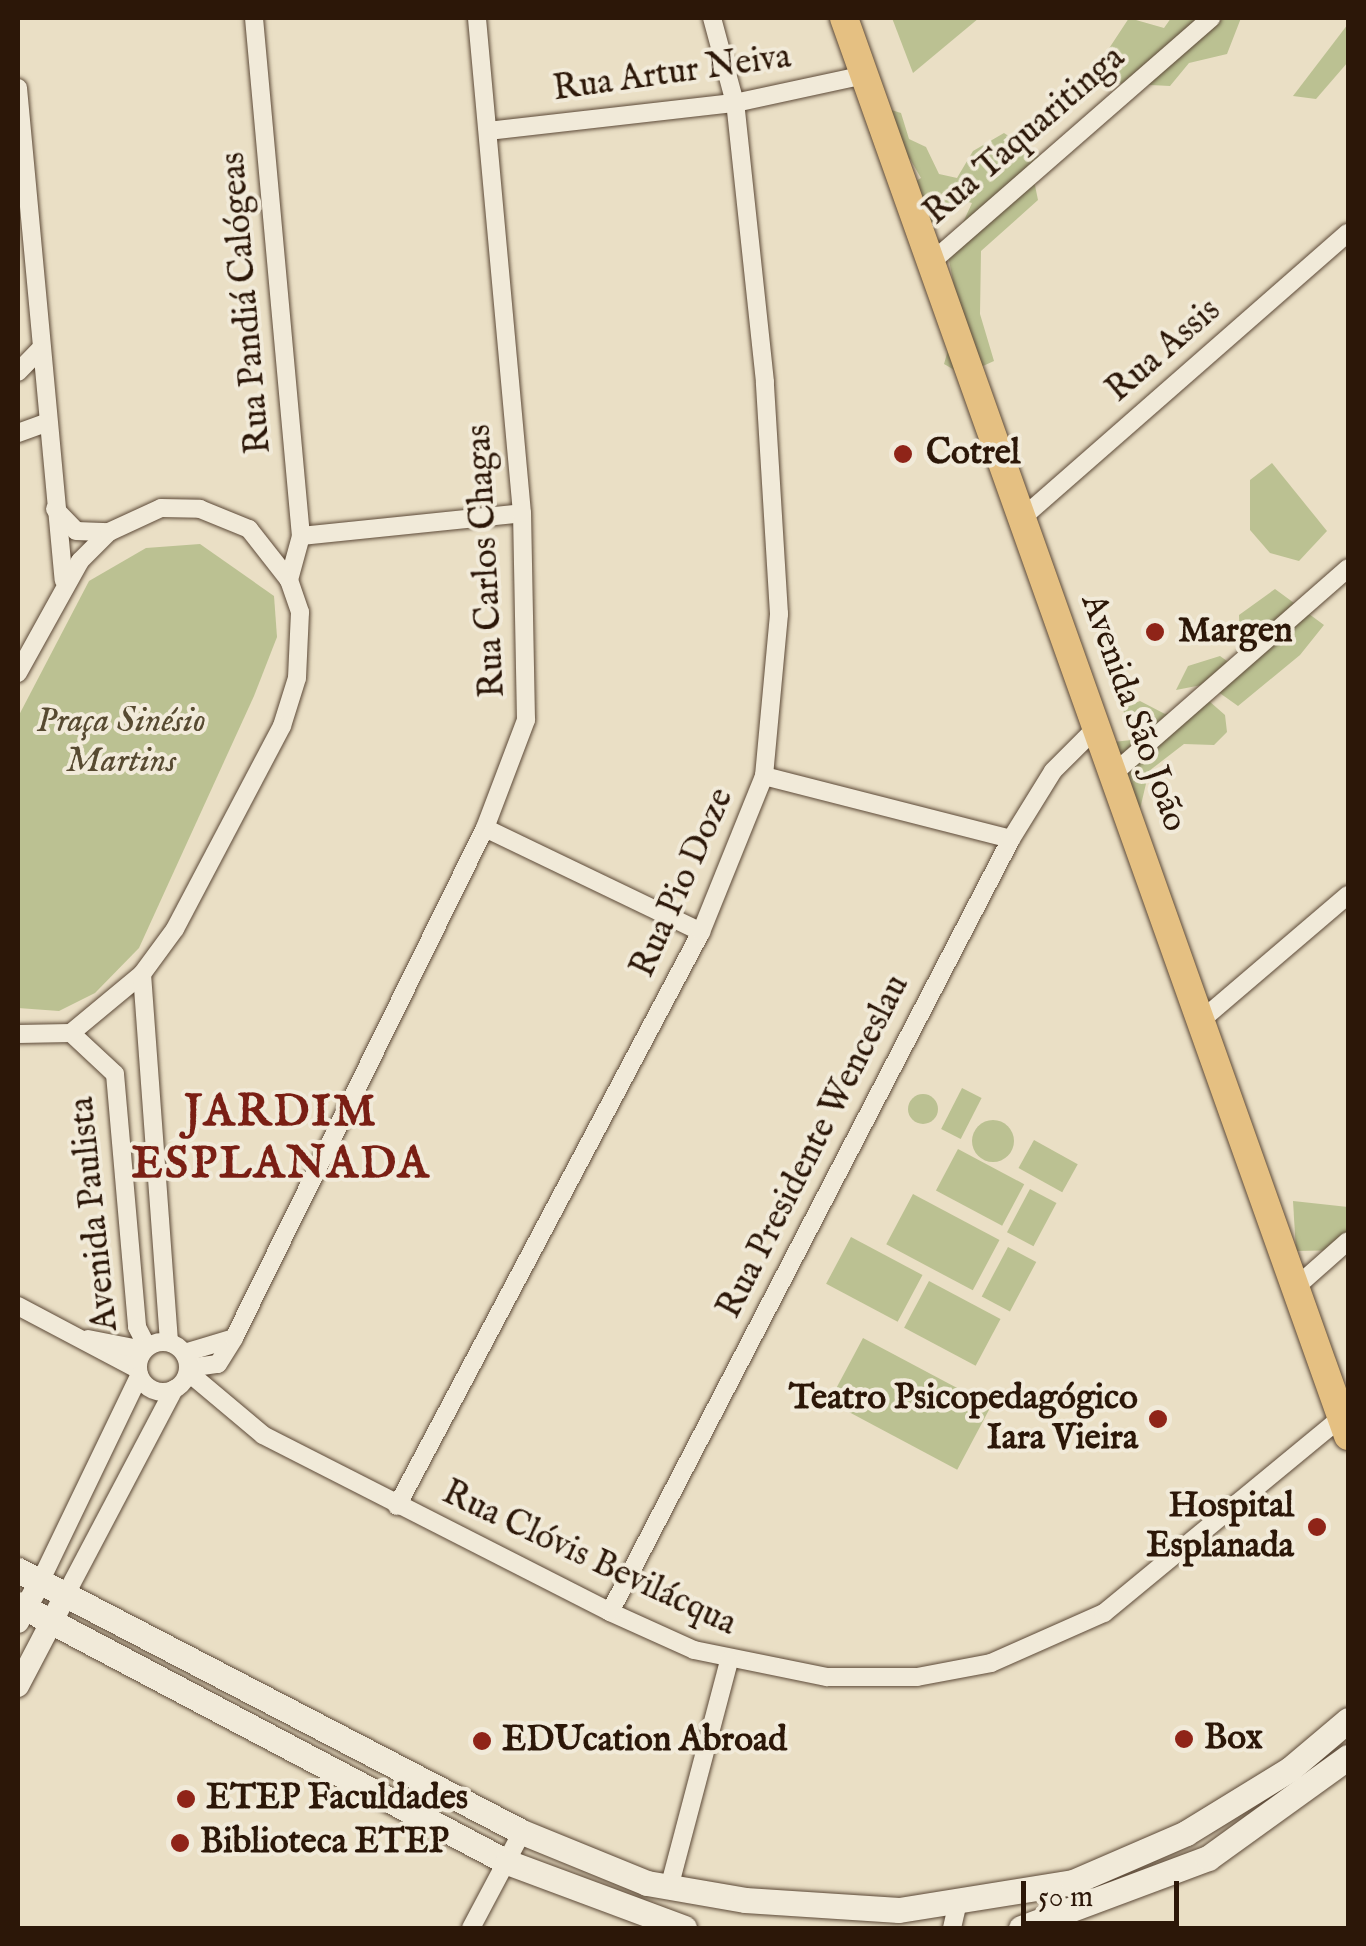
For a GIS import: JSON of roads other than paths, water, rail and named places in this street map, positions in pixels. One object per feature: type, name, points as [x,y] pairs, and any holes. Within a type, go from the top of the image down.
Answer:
[{"type":"main road","name":"Avenida São João","points":[[844,18],[928,265],[1205,1016],[1345,1426]]},
{"type":"main road","points":[[29,1576],[522,1832],[669,1888],[814,1908],[954,1918],[1073,1882],[1186,1833],[1290,1769],[1348,1720]]},
{"type":"main road","points":[[20,1612],[51,1622],[507,1862],[684,1928]]},
{"type":"main road","points":[[1021,1928],[1208,1858],[1348,1756]]},
{"type":"street","name":"Rua Pandiá Calógeas","points":[[254,18],[301,536],[289,580]]},
{"type":"street","name":"Rua Carlos Chagas","points":[[182,1359],[212,1368],[234,1338],[485,828],[526,720],[522,513],[477,18]]},
{"type":"street","name":"Rua Pio Doze","points":[[398,1506],[701,932],[764,776],[779,614],[736,103],[712,18]]},
{"type":"street","name":"Rua Taquaritinga","points":[[928,265],[1211,18]]},
{"type":"street","name":"Rua Artur Neiva","points":[[488,132],[736,103],[864,75]]},
{"type":"street","points":[[18,88],[39,350],[64,580]]},
{"type":"street","name":"Rua Assis","points":[[1022,518],[1348,234]]},
{"type":"street","points":[[18,372],[39,350]]},
{"type":"street","points":[[18,433],[46,423]]},
{"type":"street","points":[[54,508],[76,531],[109,532]]},
{"type":"street","points":[[18,673],[64,580],[109,532],[146,512],[200,509],[248,529],[289,580],[300,646],[282,726],[142,974],[71,1033],[18,1034]]},
{"type":"street","points":[[301,536],[522,513]]},
{"type":"street","points":[[1114,772],[1348,568]]},
{"type":"street","name":"Rua Presidente Wenceslau","points":[[610,1612],[1011,839],[1053,771],[1097,727]]},
{"type":"street","points":[[764,776],[1011,839]]},
{"type":"street","points":[[485,828],[701,932]]},
{"type":"street","points":[[1205,1016],[1348,895]]},
{"type":"street","name":"Avenida Paulista","points":[[142,974],[182,1359]]},
{"type":"street","name":"Avenida Paulista","points":[[20,1612],[29,1576],[138,1372],[145,1348],[136,1326],[115,1074],[71,1033]]},
{"type":"street","points":[[1296,1286],[1348,1241]]},
{"type":"street","points":[[18,1306],[88,1339],[138,1372],[154,1390],[174,1390]]},
{"type":"street","points":[[18,1686],[174,1390],[182,1359],[145,1348],[88,1339]]},
{"type":"street","name":"Rua Clóvis Bevilácqua","points":[[182,1359],[263,1435],[610,1612],[729,1661],[869,1679],[1014,1656],[1144,1588],[1345,1426]]},
{"type":"street","points":[[669,1888],[729,1661]]},
{"type":"street","points":[[471,1928],[522,1832]]},
{"type":"place","name":"Cotrel","points":[[903,454]]},
{"type":"place","name":"Margen","points":[[1155,632]]},
{"type":"place","name":"Teatro Psicopedagógico Iara Vieira","points":[[1158,1419]]},
{"type":"place","name":"Hospital Esplanada","points":[[1317,1527]]},
{"type":"place","name":"Box","points":[[1184,1739]]},
{"type":"place","name":"EDUcation Abroad","points":[[482,1741]]},
{"type":"place","name":"ETEP Faculdades","points":[[186,1799]]},
{"type":"place","name":"Biblioteca ETEP","points":[[180,1843]]},
{"type":"district","name":"JARDIM ESPLANADA","points":[[281,1139]]},
{"type":"park label","name":"Praça Sinésio Martins","points":[[121,742]]}]
